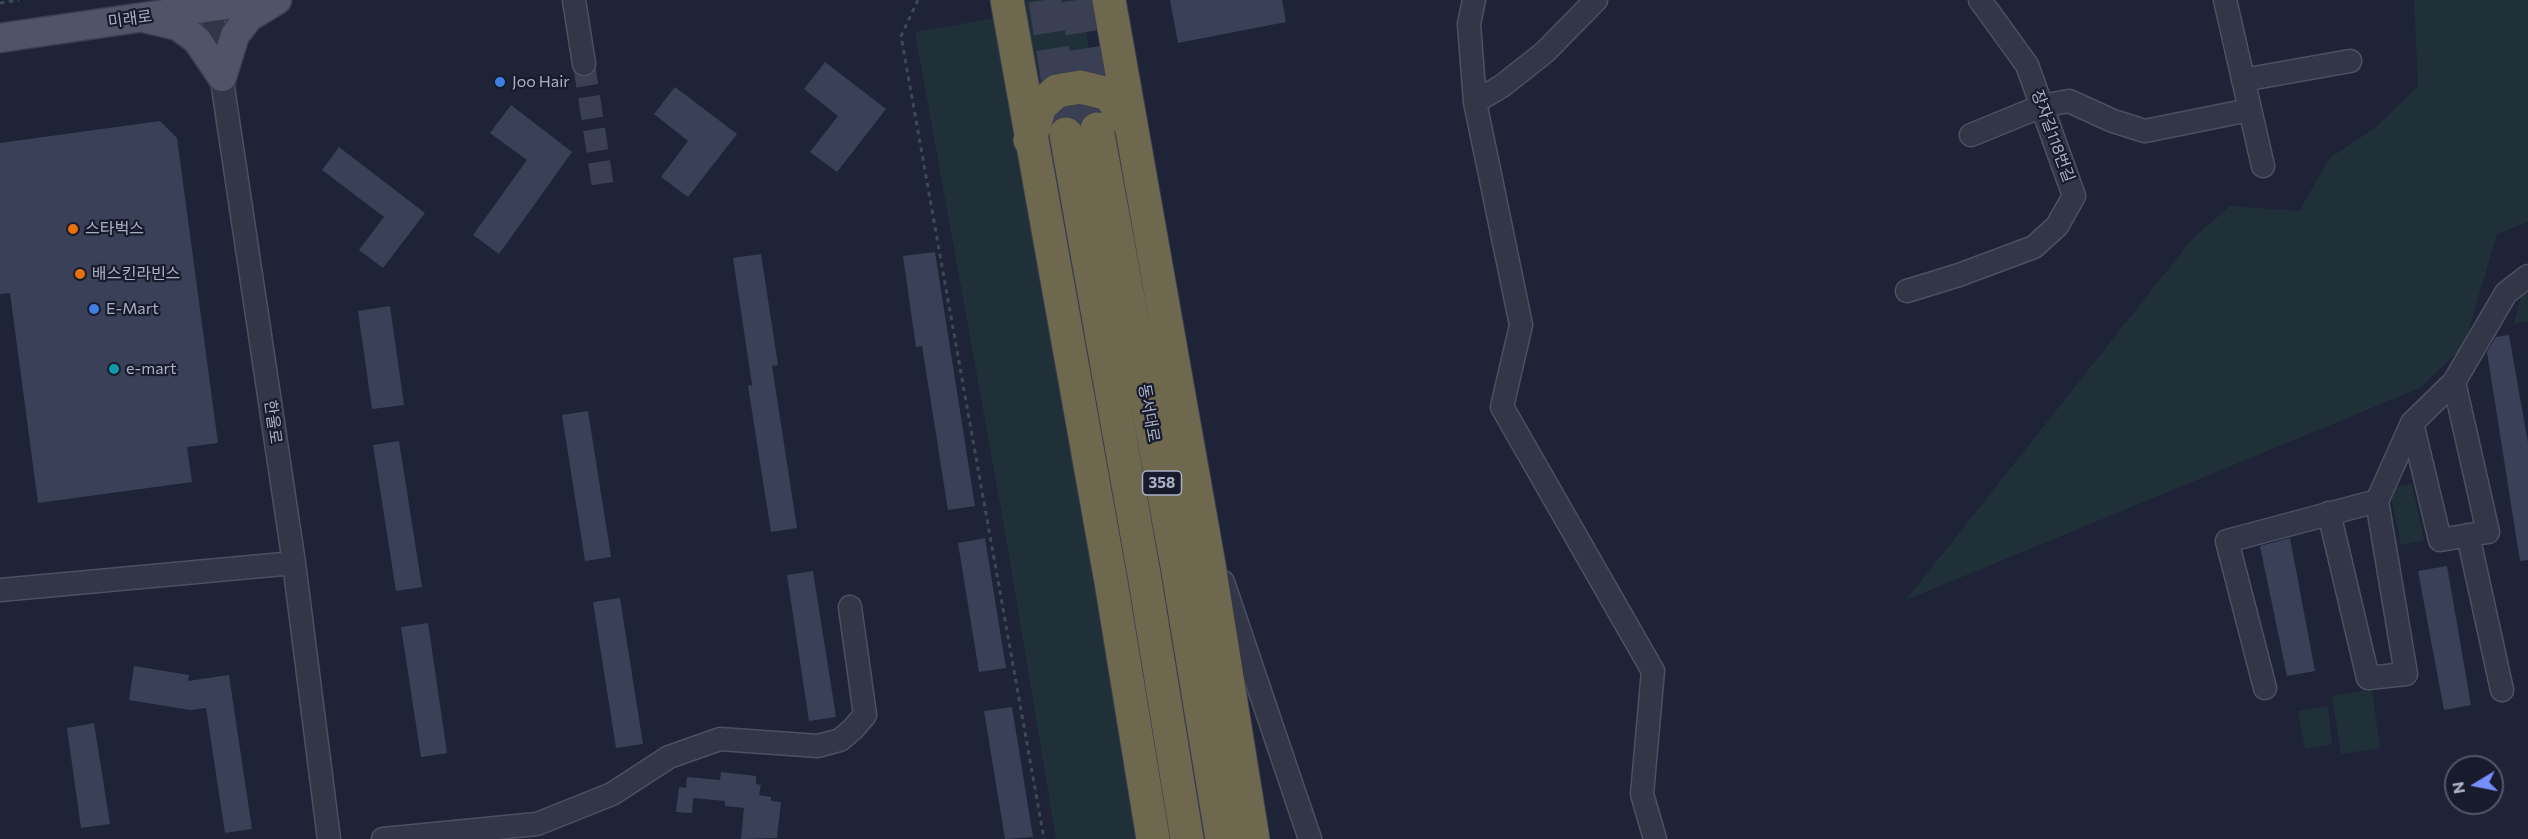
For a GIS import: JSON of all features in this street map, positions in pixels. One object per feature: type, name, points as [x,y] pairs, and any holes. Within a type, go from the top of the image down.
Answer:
[{"type":"highway","points":[[1007,0],[1030,140],[1111,582],[1153,839]]},
{"type":"highway","points":[[1109,0],[1198,507],[1253,839]]},
{"type":"highway","points":[[1030,140],[1040,106],[1057,91],[1080,87],[1109,94],[1130,124]]},
{"type":"highway","name":"동서대로","points":[[1187,839],[1145,579],[1081,131],[1178,571],[1222,839]]},
{"type":"main road","name":"미래로","points":[[0,38],[261,0]]},
{"type":"main road","points":[[222,77],[235,35],[249,16],[278,0]]},
{"type":"main road","points":[[137,18],[159,20],[178,26],[197,40],[222,77]]},
{"type":"street","points":[[574,0],[584,64]]},
{"type":"street","points":[[1474,0],[1469,24],[1475,102],[1521,325],[1502,406],[1653,671],[1642,794],[1655,839]]},
{"type":"street","points":[[1475,102],[1502,86],[1545,52],[1596,0]]},
{"type":"street","name":"장자길118번길","points":[[1907,291],[1959,275],[2034,247],[2057,226],[2074,196],[2027,64],[1980,0]]},
{"type":"street","points":[[2225,0],[2263,166]]},
{"type":"street","name":"한울로","points":[[211,7],[294,562],[329,839]]},
{"type":"street","points":[[2243,80],[2350,61]]},
{"type":"street","points":[[1971,135],[2042,106],[2069,101],[2113,121],[2145,131],[2249,110]]},
{"type":"street","points":[[2329,513],[2368,678],[2406,674],[2377,501],[2412,423],[2454,382],[2506,292],[2528,276]]},
{"type":"street","points":[[2412,423],[2440,540],[2488,532],[2454,382]]},
{"type":"street","points":[[2265,688],[2227,540],[2377,501]]},
{"type":"street","points":[[1198,507],[1310,839]]},
{"type":"street","points":[[2468,535],[2502,690]]},
{"type":"street","points":[[0,590],[294,562]]},
{"type":"street","points":[[383,839],[537,824],[612,794],[669,757],[720,739],[818,746],[840,740],[865,715],[850,607]]},
{"type":"path","points":[[0,3],[20,0]]},
{"type":"path","points":[[918,0],[901,36],[1044,839]]},
{"type":"shaded area","points":[[1015,0],[1081,0],[1093,74],[1032,97]]},
{"type":"shaded area","points":[[2414,0],[2528,0],[2528,222],[2497,234],[2464,346],[2420,388],[1906,600],[2192,239],[2230,206],[2299,211],[2330,158],[2376,127],[2418,86]]},
{"type":"shaded area","points":[[995,18],[1138,839],[1056,839],[1004,526],[915,32]]},
{"type":"shaded area","points":[[2528,287],[2528,321],[2514,324],[2523,288]]},
{"type":"shaded area","points":[[2412,484],[2424,540],[2401,545],[2389,488]]},
{"type":"shaded area","points":[[2372,689],[2380,748],[2341,754],[2332,696]]},
{"type":"shaded area","points":[[2328,706],[2332,744],[2305,749],[2298,711]]},
{"type":"building","points":[[1170,0],[1282,0],[1286,22],[1178,43]]},
{"type":"building","points":[[825,62],[886,109],[837,172],[810,152],[838,116],[804,89]]},
{"type":"building","points":[[675,87],[737,134],[688,197],[661,177],[688,141],[654,114]]},
{"type":"building","points":[[511,105],[572,152],[499,254],[473,235],[527,160],[490,133]]},
{"type":"building","name":"e-mart","points":[[160,121],[177,138],[218,443],[187,447],[192,482],[38,503],[10,293],[0,294],[0,143]]},
{"type":"building","points":[[339,147],[425,213],[383,268],[359,250],[384,217],[322,170]]},
{"type":"building","points":[[935,252],[975,506],[948,510],[922,346],[916,347],[903,256]]},
{"type":"building","points":[[761,254],[778,365],[772,366],[797,528],[771,532],[748,386],[752,385],[733,258]]},
{"type":"building","points":[[390,306],[404,405],[372,409],[358,311]]},
{"type":"building","points":[[2509,335],[2528,443],[2528,560],[2520,561],[2487,352],[2496,337]]},
{"type":"building","points":[[588,411],[611,557],[585,561],[562,415]]},
{"type":"building","points":[[399,441],[422,587],[396,591],[373,445]]},
{"type":"building","points":[[985,538],[1006,668],[979,672],[958,543]]},
{"type":"building","points":[[2290,538],[2315,671],[2287,676],[2260,546]]},
{"type":"building","points":[[2447,566],[2471,705],[2444,710],[2418,571]]},
{"type":"building","points":[[813,571],[836,717],[809,721],[787,575]]},
{"type":"building","points":[[620,598],[643,744],[616,748],[593,602]]},
{"type":"building","points":[[428,623],[447,753],[421,757],[401,627]]},
{"type":"building","points":[[134,666],[189,675],[188,681],[229,675],[252,829],[225,833],[206,708],[190,710],[129,700]]},
{"type":"building","points":[[1012,707],[1033,837],[1005,839],[984,711]]},
{"type":"building","points":[[94,723],[110,824],[81,828],[67,728]]},
{"type":"building","points":[[721,772],[756,776],[756,784],[761,785],[759,795],[771,797],[771,801],[781,802],[777,838],[741,839],[744,808],[725,806],[725,801],[693,798],[692,813],[676,812],[679,787],[686,788],[687,777],[720,780]]},
{"type":"tunnel","points":[[1045,0],[1066,134]]},
{"type":"tunnel","points":[[1077,0],[1097,129]]},
{"type":"tunnel","points":[[584,64],[604,194]]},
{"type":"place","name":"Joo Hair","points":[[500,82]]},
{"type":"place","name":"스타벅스","points":[[73,229]]},
{"type":"place","name":"배스킨라빈스","points":[[80,274]]},
{"type":"place","name":"E-Mart","points":[[94,309]]},
{"type":"place","name":"e-mart","points":[[114,369]]}]
